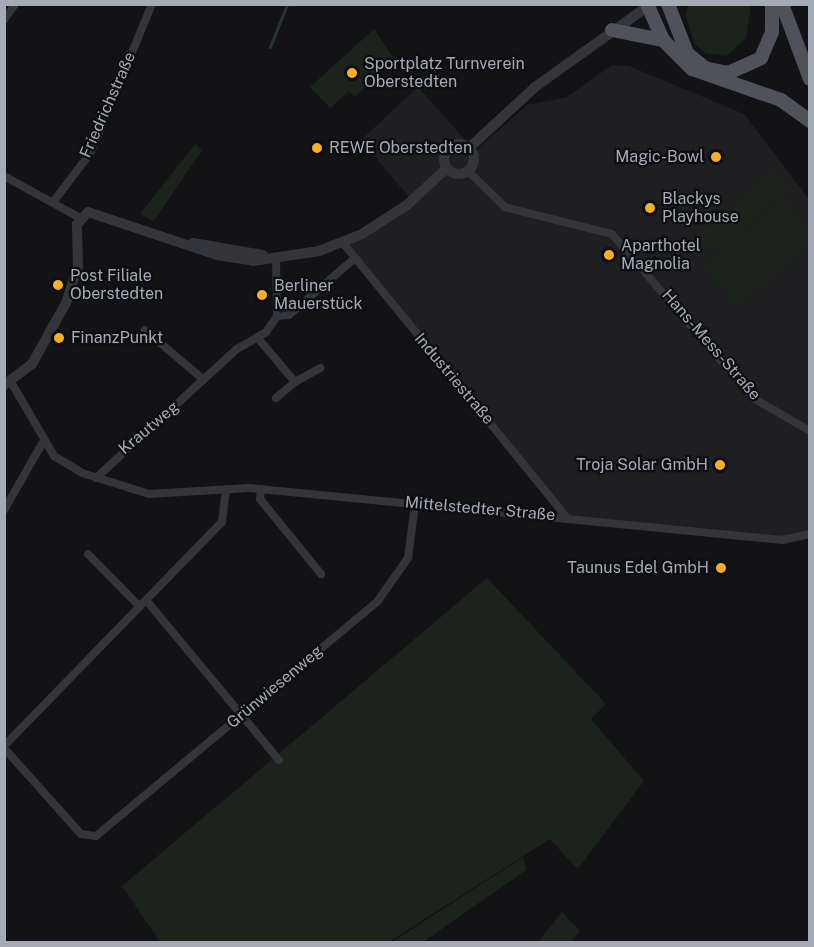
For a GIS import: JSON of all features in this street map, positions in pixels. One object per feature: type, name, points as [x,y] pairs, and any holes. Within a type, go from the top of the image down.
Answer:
[{"type":"main road","points":[[668,4],[687,53],[705,68],[728,73],[761,58],[772,32],[772,4]]},
{"type":"main road","points":[[782,4],[810,79]]},
{"type":"main road","points":[[648,6],[663,40],[702,76],[781,100],[810,121]]},
{"type":"main road","points":[[612,30],[663,40]]},
{"type":"street","points":[[4,20],[15,4]]},
{"type":"street","name":"Friedrichstraße","points":[[54,201],[91,152],[152,4]]},
{"type":"street","points":[[469,148],[474,160],[468,171],[456,174],[447,168],[444,154],[450,146],[469,148],[535,87],[648,6]]},
{"type":"street","points":[[80,218],[94,212],[193,243],[234,259],[276,257],[343,243],[407,205],[447,168]]},
{"type":"street","name":"Hans-Mess-Straße","points":[[468,171],[505,207],[612,234],[753,398],[810,431]]},
{"type":"street","points":[[4,176],[54,201],[80,218]]},
{"type":"street","points":[[8,384],[38,356],[72,290],[80,218]]},
{"type":"street","name":"Industriestraße","points":[[343,243],[565,515]]},
{"type":"street","points":[[276,257],[277,316]]},
{"type":"street","name":"Krautweg","points":[[96,478],[204,380],[257,337],[277,316],[289,315],[355,258]]},
{"type":"street","points":[[145,330],[204,380]]},
{"type":"street","points":[[257,337],[295,382]]},
{"type":"street","points":[[276,398],[295,382],[320,368]]},
{"type":"street","name":"Mittelstedter Straße","points":[[8,384],[42,444],[62,462],[96,478],[149,494],[261,489],[565,515],[648,528],[782,540],[807,536]]},
{"type":"street","points":[[4,510],[42,444]]},
{"type":"street","points":[[4,747],[222,522],[226,489]]},
{"type":"street","points":[[261,489],[260,498],[321,574]]},
{"type":"street","name":"Grünwiesenweg","points":[[4,747],[88,838],[377,602],[408,558],[416,504]]},
{"type":"street","points":[[88,554],[143,604],[242,714],[279,760]]},
{"type":"shaded area","points":[[689,5],[751,5],[746,38],[727,56],[705,53],[695,44],[685,14]]},
{"type":"shaded area","name":"Sportplatz Turnverein Oberstedten","points":[[374,29],[394,59],[355,97],[349,91],[330,108],[310,87]]},
{"type":"shaded area","points":[[612,65],[629,66],[744,114],[809,199],[809,536],[791,540],[571,518],[343,243],[412,201],[361,140],[418,87],[475,151],[527,105],[567,97]]},
{"type":"shaded area","points":[[195,144],[202,150],[154,221],[140,214]]},
{"type":"shaded area","points":[[775,168],[791,187],[713,254],[697,235]]},
{"type":"shaded area","points":[[784,198],[809,228],[809,245],[737,307],[703,267]]},
{"type":"shaded area","points":[[487,578],[606,704],[591,719],[644,781],[580,866],[576,868],[550,839],[389,942],[160,942],[122,886]]},
{"type":"shaded area","points":[[523,857],[526,870],[423,942],[392,942]]},
{"type":"shaded area","points":[[562,912],[580,931],[572,942],[538,942]]},
{"type":"waterway","points":[[270,47],[287,4]]},
{"type":"place","name":"Sportplatz Turnverein Oberstedten","points":[[352,73]]},
{"type":"place","name":"REWE Oberstedten","points":[[317,148]]},
{"type":"place","name":"Magic-Bowl","points":[[716,157]]},
{"type":"place","name":"Blackys Playhouse","points":[[650,208]]},
{"type":"place","name":"Aparthotel Magnolia","points":[[609,255]]},
{"type":"place","name":"Post Filiale Oberstedten","points":[[58,285]]},
{"type":"place","name":"Berliner Mauerstück","points":[[262,295]]},
{"type":"place","name":"FinanzPunkt","points":[[59,338]]},
{"type":"place","name":"Troja Solar GmbH","points":[[720,465]]},
{"type":"place","name":"Taunus Edel GmbH","points":[[721,568]]}]
